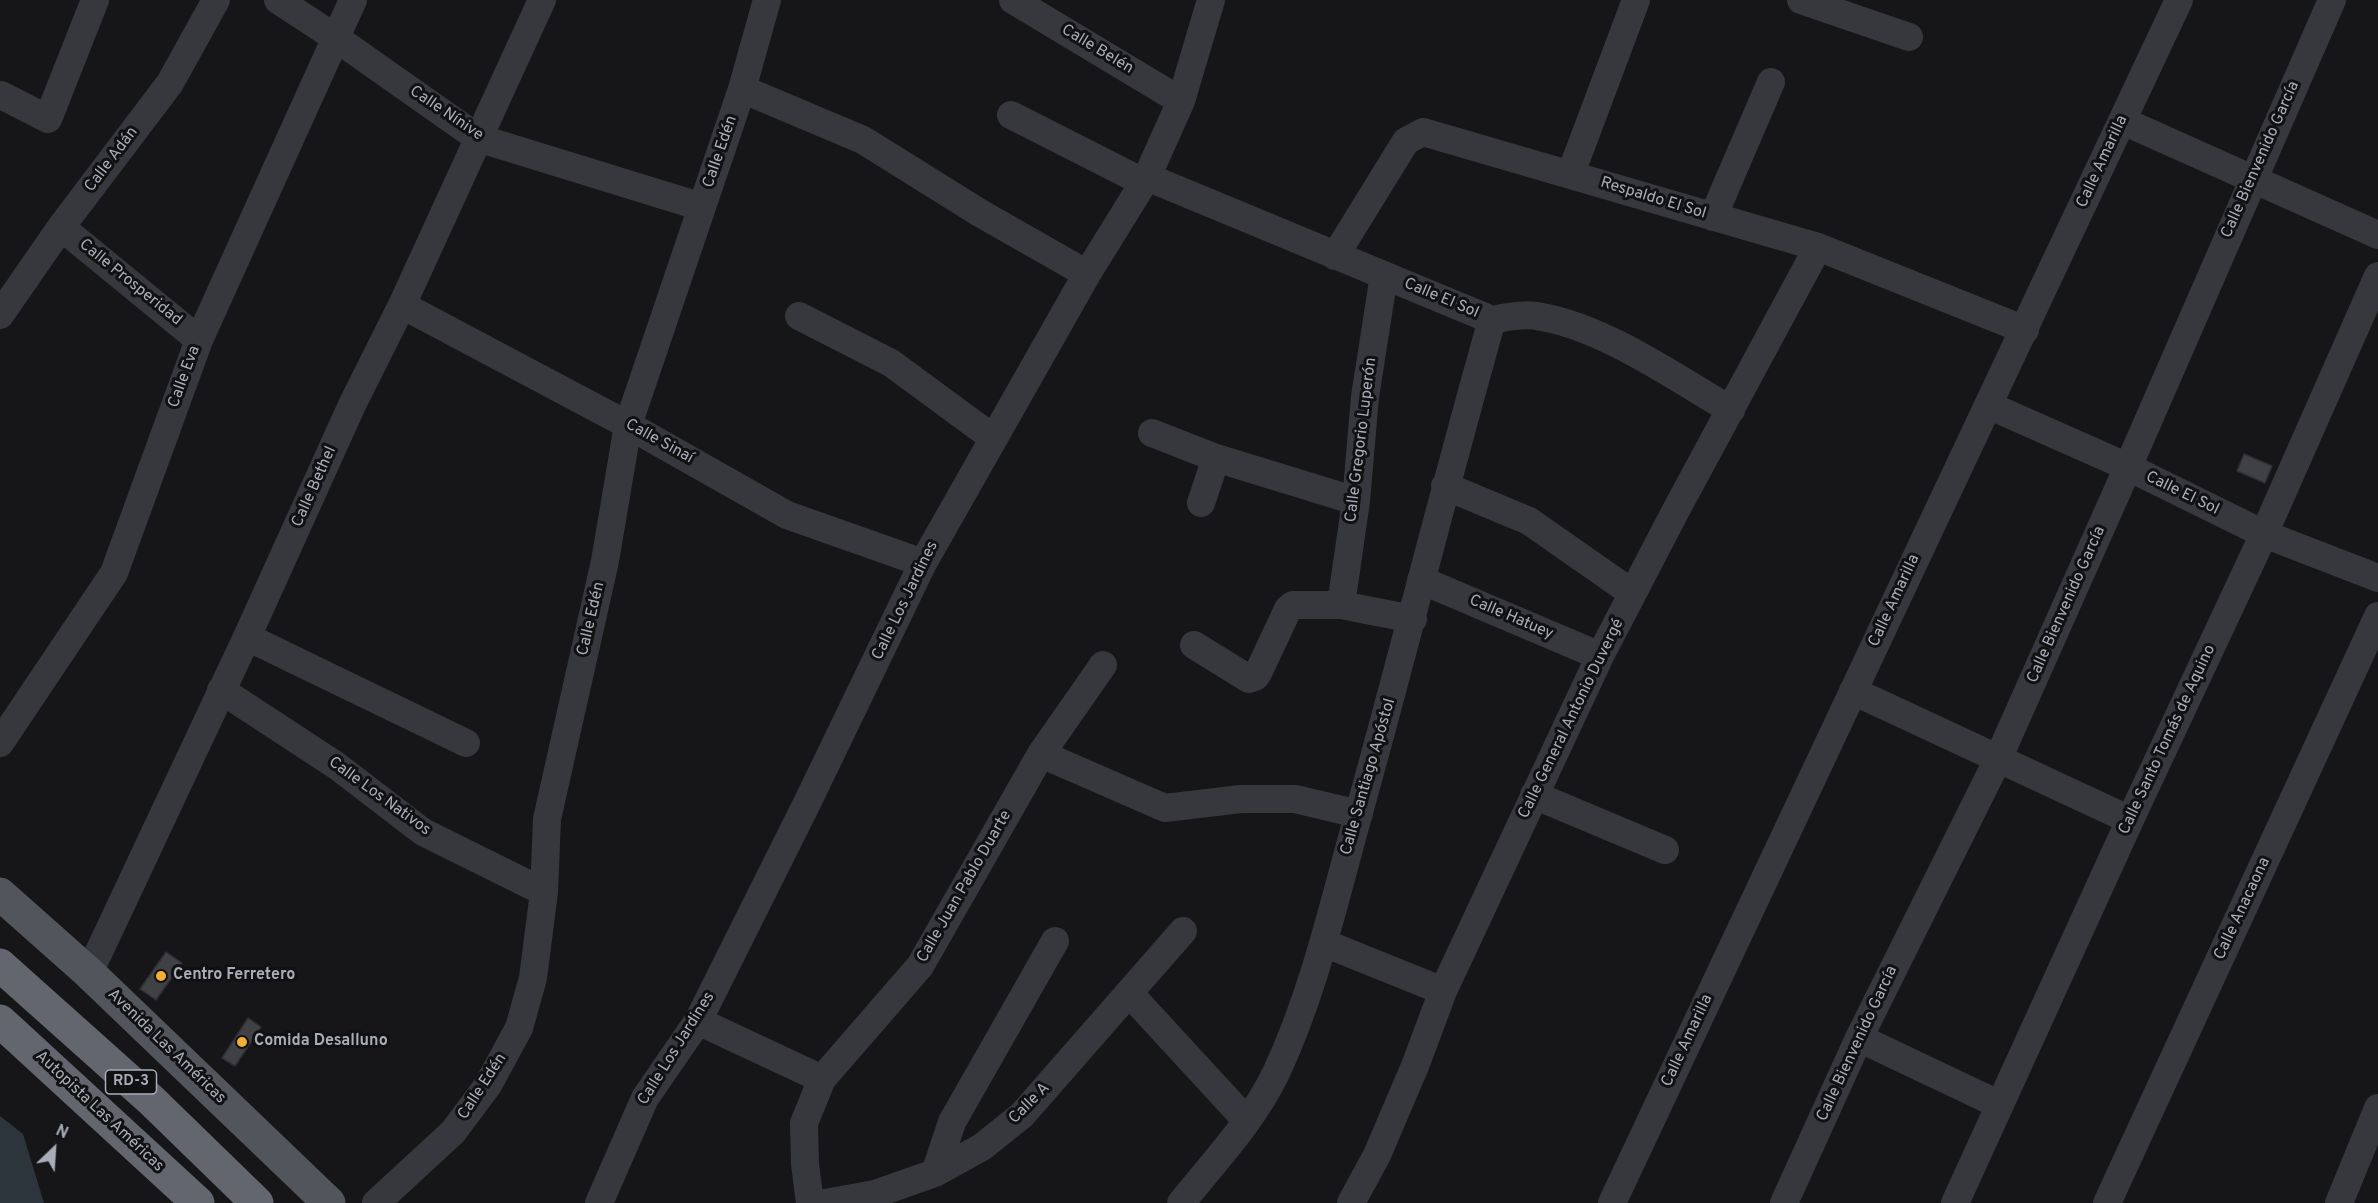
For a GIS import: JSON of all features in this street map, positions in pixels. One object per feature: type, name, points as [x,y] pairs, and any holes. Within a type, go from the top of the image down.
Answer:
[{"type":"highway","name":"RD-3","points":[[0,965],[151,1100],[257,1203]]},
{"type":"highway","name":"Autopista Las Américas","points":[[0,1021],[198,1203]]},
{"type":"main road","name":"Avenida Las Américas","points":[[0,894],[88,973],[329,1203]]},
{"type":"street","points":[[1,95],[48,119],[95,0]]},
{"type":"street","name":"Calle Adán","points":[[0,315],[61,226],[170,83],[216,0]]},
{"type":"street","name":"Calle Nínive","points":[[278,0],[478,138],[702,207]]},
{"type":"street","name":"Calle Eva","points":[[0,743],[114,573],[199,340],[353,0]]},
{"type":"street","name":"Calle Bethel","points":[[88,973],[247,637],[352,405],[402,305],[542,0]]},
{"type":"street","name":"Calle Edén","points":[[376,1203],[453,1132],[488,1085],[519,1028],[532,978],[544,892],[547,819],[605,561],[627,425],[742,89],[767,0]]},
{"type":"street","name":"Calle Los Jardines","points":[[599,1203],[645,1098],[698,1021],[809,799],[922,563],[1087,274],[1145,179],[1181,101],[1211,0]]},
{"type":"street","points":[[1571,173],[1636,0]]},
{"type":"street","points":[[1801,0],[1909,37]]},
{"type":"street","name":"Calle Amarilla","points":[[1612,1203],[2179,0]]},
{"type":"street","name":"Calle Bienvenido García","points":[[1785,1203],[1859,1038],[1998,759],[2332,0]]},
{"type":"street","name":"Calle Belén","points":[[1026,3],[1181,101]]},
{"type":"street","points":[[1713,217],[1771,82]]},
{"type":"street","points":[[742,89],[863,140],[980,213],[1087,274]]},
{"type":"street","name":"Calle El Sol","points":[[1011,115],[1145,179],[1492,320],[1515,316],[1540,316],[1602,336],[1731,410]]},
{"type":"street","points":[[2123,121],[2378,235]]},
{"type":"street","name":"Respaldo El Sol","points":[[1335,256],[1406,141],[1423,132],[1571,173],[1818,247],[2025,330]]},
{"type":"street","name":"Calle Prosperidad","points":[[61,226],[199,340]]},
{"type":"street","name":"Calle General Antonio Duvergé","points":[[1351,1203],[1377,1155],[1415,1066],[1443,991],[1600,656],[1818,247]]},
{"type":"street","name":"Calle Gregorio Luperón","points":[[1341,605],[1356,501],[1365,397],[1384,275]]},
{"type":"street","name":"Calle Santo Tomás de Aquino","points":[[1955,1203],[2130,820],[2265,534],[2378,276]]},
{"type":"street","name":"Calle Sinaí","points":[[402,305],[627,425],[787,515],[922,563]]},
{"type":"street","points":[[799,316],[891,363],[993,438]]},
{"type":"street","name":"Calle Santiago Apóstol","points":[[1180,1203],[1247,1121],[1275,1074],[1301,1009],[1324,943],[1413,619],[1445,486],[1492,320]]},
{"type":"street","name":"Calle El Sol","points":[[1988,405],[2128,468],[2265,534],[2378,578]]},
{"type":"street","points":[[1152,433],[1216,458],[1356,501]]},
{"type":"street","points":[[1201,503],[1216,458]]},
{"type":"street","points":[[1445,486],[1529,521],[1632,593]]},
{"type":"street","name":"Calle Hatuey","points":[[1421,580],[1600,656]]},
{"type":"street","points":[[1194,645],[1249,679],[1255,677],[1288,609],[1293,605],[1341,605],[1413,619]]},
{"type":"street","name":"Calle Anacaona","points":[[2107,1203],[2378,616]]},
{"type":"street","points":[[247,637],[466,743]]},
{"type":"street","name":"Calle Juan Pablo Duarte","points":[[810,1203],[805,1164],[804,1123],[822,1079],[920,966],[1041,754],[1103,665]]},
{"type":"street","name":"Calle Los Nativos","points":[[221,690],[337,766],[423,832],[544,892]]},
{"type":"street","points":[[1853,691],[2130,820]]},
{"type":"street","points":[[1041,754],[1165,808],[1241,799],[1296,799],[1359,814]]},
{"type":"street","points":[[1534,795],[1665,850]]},
{"type":"street","name":"Calle A","points":[[825,1203],[875,1194],[935,1173],[982,1147],[1022,1115],[1183,931]]},
{"type":"street","points":[[935,1173],[952,1122],[1055,941]]},
{"type":"street","points":[[1324,943],[1443,991]]},
{"type":"street","points":[[1130,994],[1247,1121]]},
{"type":"street","points":[[698,1021],[822,1079]]},
{"type":"street","points":[[1859,1038],[2000,1105]]},
{"type":"street","points":[[2339,1203],[2378,1108]]},
{"type":"shaded area","points":[[0,1116],[23,1134],[44,1203],[0,1203]]},
{"type":"building","points":[[2244,454],[2272,466],[2265,483],[2237,471]]},
{"type":"building","name":"Centro Ferretero","points":[[166,952],[182,963],[156,1000],[140,989]]},
{"type":"building","name":"Comida Desalluno","points":[[248,1018],[261,1027],[235,1066],[222,1058]]},
{"type":"place","name":"Centro Ferretero","points":[[161,976]]},
{"type":"place","name":"Comida Desalluno","points":[[242,1042]]}]
